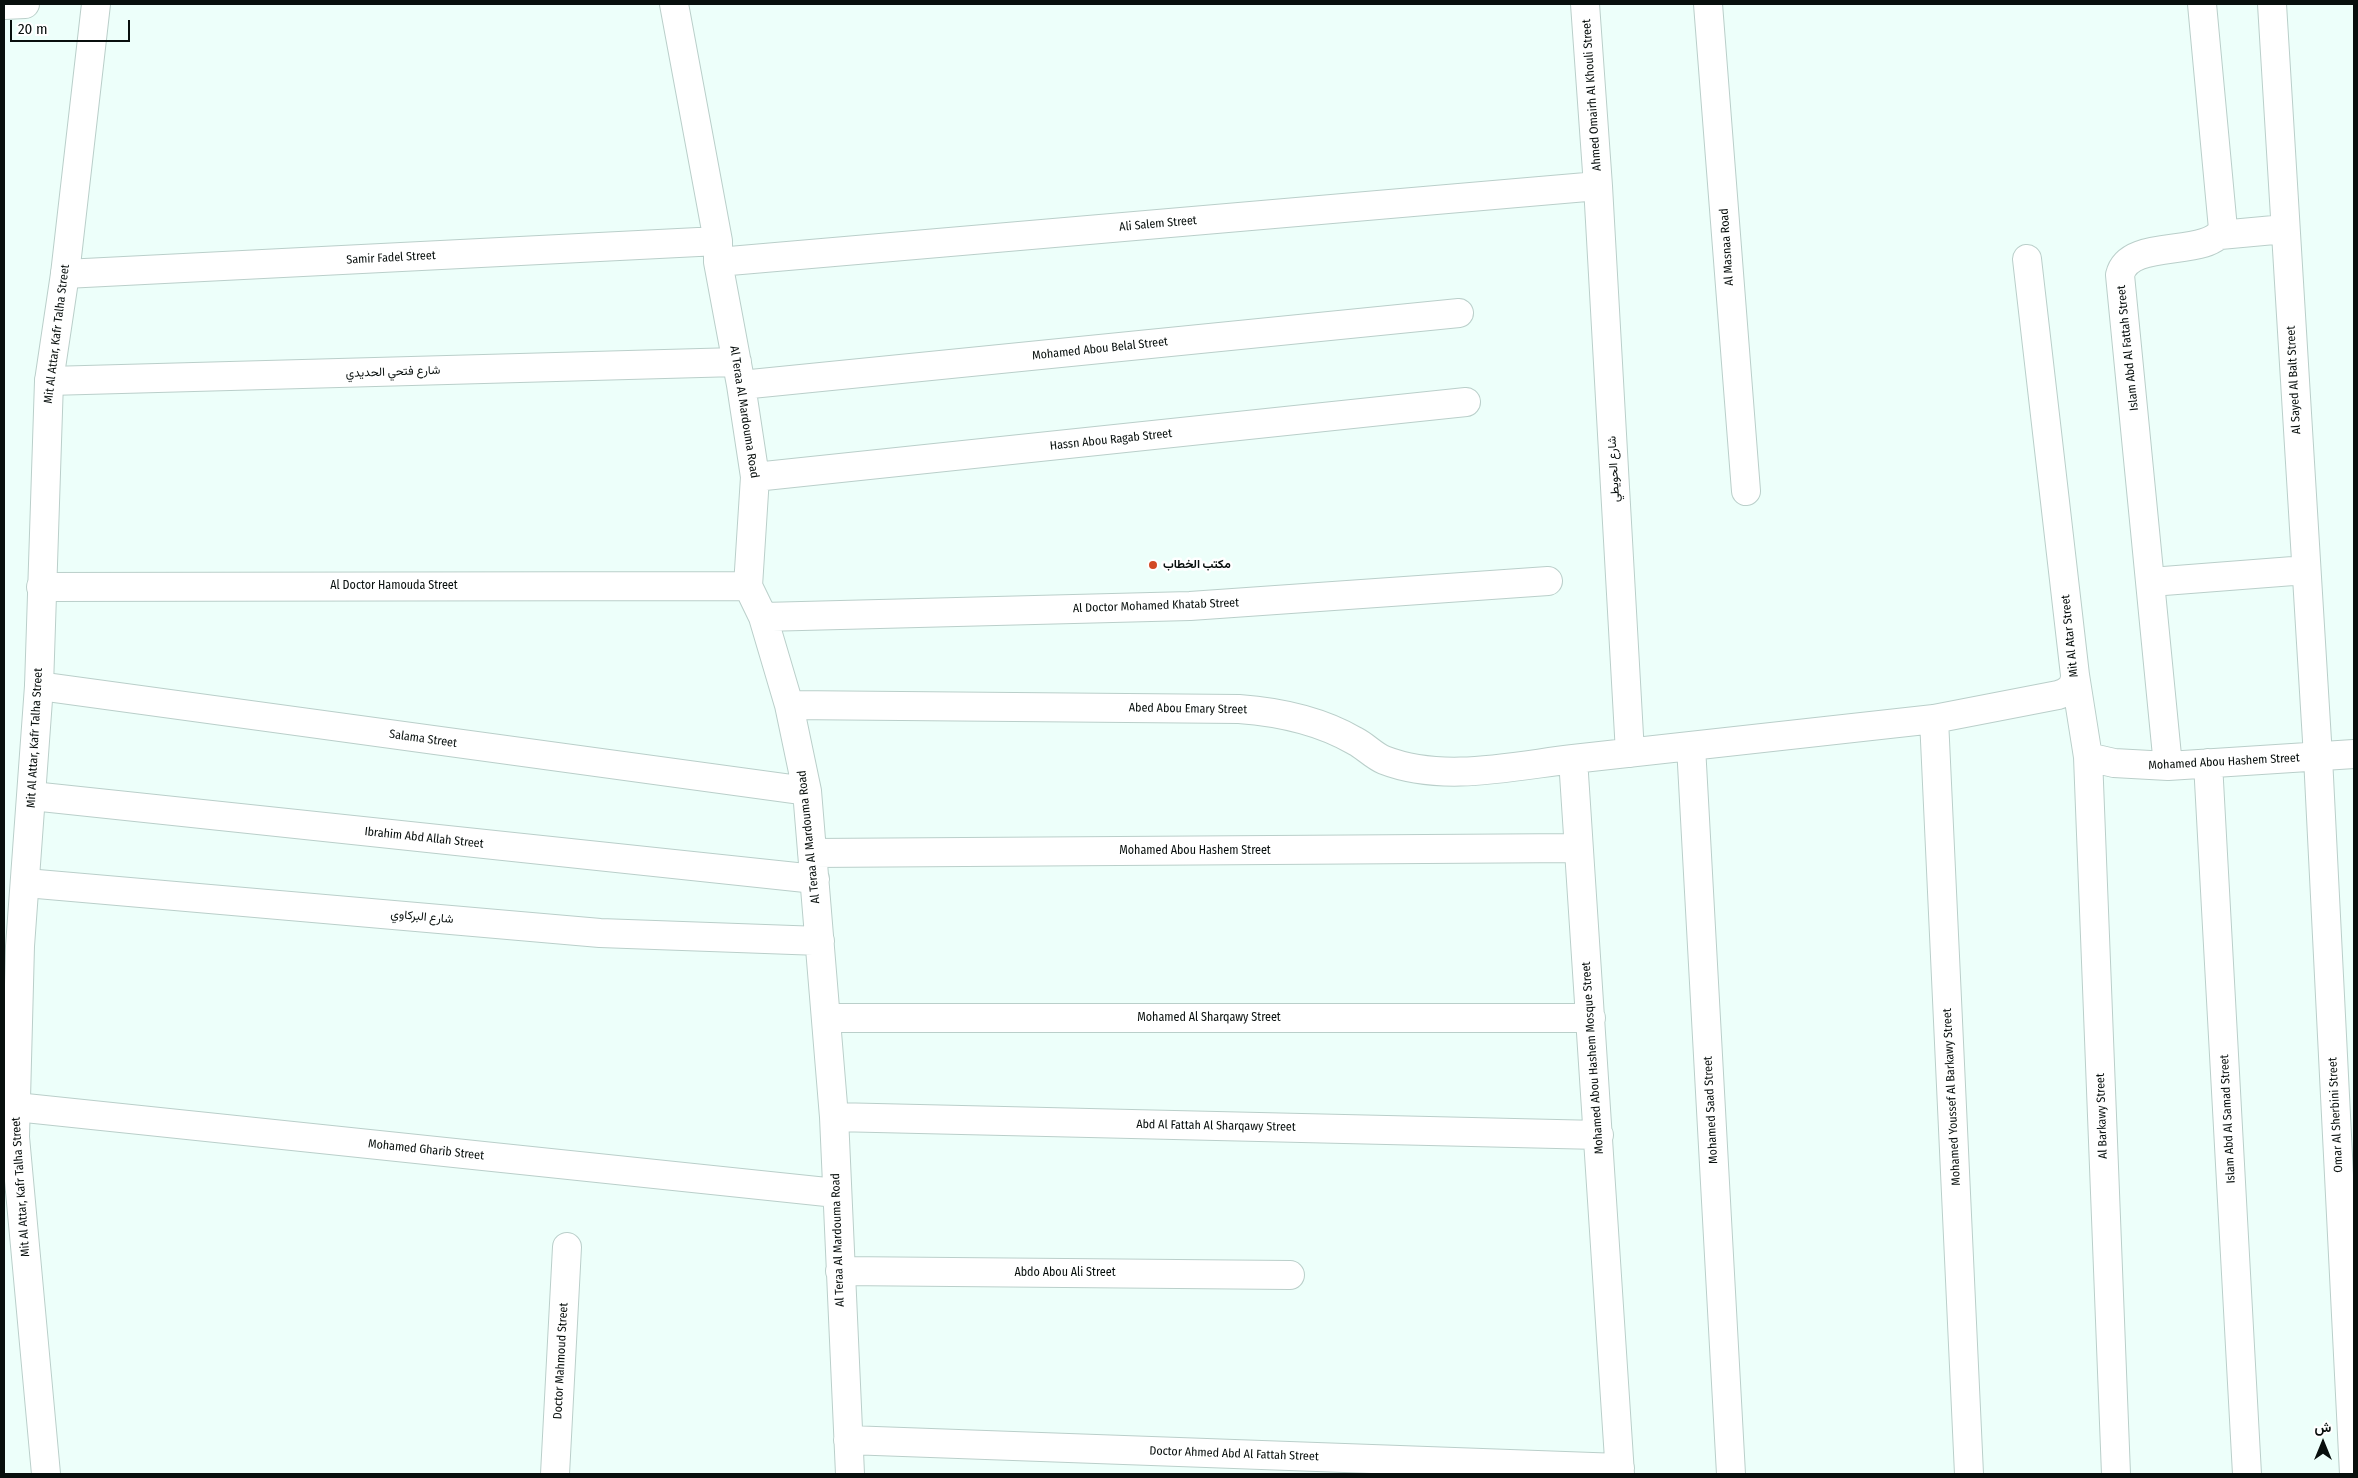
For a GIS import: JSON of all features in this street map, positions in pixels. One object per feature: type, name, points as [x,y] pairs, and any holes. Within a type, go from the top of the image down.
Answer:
[{"type":"street","points":[[4,5],[25,4]]},
{"type":"street","name":"Mit Al Attar, Kafr Talha Street","points":[[46,1474],[15,1137],[12,945],[26,883],[32,796],[39,686],[49,381],[65,274],[96,4]]},
{"type":"street","name":"Al Teraa Al Mardouma Road","points":[[674,4],[739,374],[755,477],[748,586],[763,617],[789,705],[807,791],[834,1117],[850,1474]]},
{"type":"street","name":"Ahmed Omairh Al Khouli Street","points":[[1585,4],[1598,186]]},
{"type":"street","name":"Al Masnaa Road","points":[[1708,4],[1746,491]]},
{"type":"street","points":[[2202,4],[2222,222],[2220,235]]},
{"type":"street","name":"Al Sayed Al Balt Street","points":[[2272,4],[2318,757]]},
{"type":"street","name":"Ali Salem Street","points":[[718,252],[1598,186]]},
{"type":"street","name":"شارع الحويطي","points":[[1598,186],[1630,753]]},
{"type":"street","name":"Islam Abd Al Fattah Street","points":[[2168,766],[2120,275],[2122,267],[2134,257],[2213,240],[2220,235],[2285,229]]},
{"type":"street","name":"Samir Fadel Street","points":[[65,274],[718,252]]},
{"type":"street","name":"Mit Al Atar Street","points":[[1691,746],[1934,719],[2065,693],[2075,682],[2027,259]]},
{"type":"street","name":"Mohamed Abou Belal Street","points":[[739,374],[1459,313]]},
{"type":"street","name":"شارع فتحي الحديدي","points":[[49,381],[739,374]]},
{"type":"street","name":"Hassn Abou Ragab Street","points":[[755,477],[1466,402]]},
{"type":"street","points":[[2151,582],[2306,570]]},
{"type":"street","name":"Al Doctor Mohamed Khatab Street","points":[[763,617],[1190,606],[1548,581]]},
{"type":"street","name":"Al Doctor Hamouda Street","points":[[41,587],[748,586]]},
{"type":"street","points":[[2075,675],[2088,757]]},
{"type":"street","name":"Salama Street","points":[[39,686],[807,791]]},
{"type":"street","name":"Abed Abou Emary Street","points":[[789,705],[1248,709],[1295,716],[1326,726],[1355,741],[1382,759],[1429,770],[1476,770],[1573,759]]},
{"type":"street","name":"Mohamed Youssef Al Barkawy Street","points":[[1934,719],[1969,1474]]},
{"type":"street","points":[[1573,759],[1691,746]]},
{"type":"street","name":"Mohamed Saad Street","points":[[1691,746],[1731,1474]]},
{"type":"street","name":"Mohamed Abou Hashem Street","points":[[2088,757],[2114,763],[2168,766],[2354,754]]},
{"type":"street","name":"Al Barkawy Street","points":[[2088,757],[2116,1474]]},
{"type":"street","name":"Omar Al Sherbini Street","points":[[2318,757],[2354,1474]]},
{"type":"street","name":"Mohamed Abou Hashem Mosque Street","points":[[1573,759],[1620,1471]]},
{"type":"street","name":"Islam Abd Al Samad Street","points":[[2208,763],[2247,1474]]},
{"type":"street","name":"Ibrahim Abd Allah Street","points":[[32,796],[814,866]]},
{"type":"street","name":"Mohamed Abou Hashem Street","points":[[814,866],[1578,848]]},
{"type":"street","name":"شارع البركاوي","points":[[26,883],[600,933],[820,941]]},
{"type":"street","name":"Mohamed Al Sharqawy Street","points":[[827,1018],[1590,1018]]},
{"type":"street","name":"Mohamed Gharib Street","points":[[16,1107],[836,1193]]},
{"type":"street","name":"Abd Al Fattah Al Sharqawy Street","points":[[834,1117],[1599,1135]]},
{"type":"street","name":"Doctor Mahmoud Street","points":[[555,1474],[567,1248]]},
{"type":"street","name":"Abdo Abou Ali Street","points":[[840,1272],[1290,1275]]},
{"type":"street","name":"Doctor Ahmed Abd Al Fattah Street","points":[[848,1440],[1620,1471]]},
{"type":"place","name":"مكتب الخطاب","points":[[1153,565]]}]
